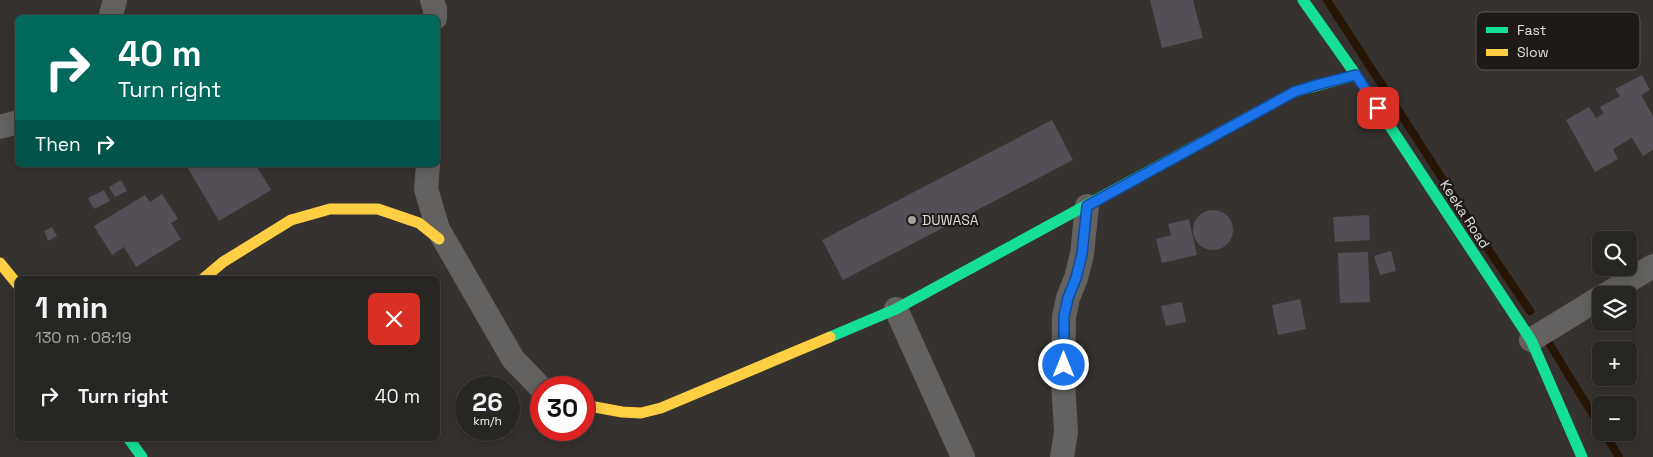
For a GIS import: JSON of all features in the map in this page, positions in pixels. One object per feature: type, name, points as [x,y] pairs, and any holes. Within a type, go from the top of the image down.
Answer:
[{"type":"street","points":[[111,15],[115,0]]},
{"type":"street","points":[[432,0],[435,15]]},
{"type":"street","name":"Keeka Road","points":[[1303,0],[1356,75],[1530,340],[1582,457]]},
{"type":"street","points":[[595,407],[641,413],[661,408],[896,309],[1294,92],[1356,75]]},
{"type":"street","points":[[0,127],[15,123]]},
{"type":"street","points":[[428,167],[426,189],[438,229],[513,359],[530,377]]},
{"type":"street","points":[[1062,457],[1066,432],[1063,382],[1064,316],[1082,254],[1087,206]]},
{"type":"street","points":[[207,276],[223,262],[291,220],[330,209],[378,209],[419,223],[439,239]]},
{"type":"street","points":[[0,263],[15,281]]},
{"type":"street","points":[[1620,286],[1653,266]]},
{"type":"street","points":[[1530,340],[1592,303]]},
{"type":"street","points":[[896,309],[963,457]]},
{"type":"street","points":[[130,441],[142,457]]},
{"type":"building","points":[[1150,0],[1193,0],[1203,38],[1162,48]]},
{"type":"building","points":[[1642,75],[1650,90],[1641,95],[1653,116],[1653,150],[1643,156],[1632,138],[1613,149],[1618,159],[1595,172],[1566,120],[1589,107],[1596,118],[1604,113],[1600,107],[1620,96],[1615,89]]},
{"type":"building","points":[[1052,120],[1073,160],[843,280],[822,240]]},
{"type":"building","points":[[187,167],[257,167],[271,190],[219,221]]},
{"type":"building","points":[[121,180],[127,191],[115,197],[109,187]]},
{"type":"building","points":[[104,190],[110,201],[94,209],[88,198]]},
{"type":"building","points":[[162,194],[178,219],[171,223],[181,239],[136,267],[124,247],[112,255],[94,226],[145,195],[150,202]]},
{"type":"building","points":[[1213,210],[1227,216],[1233,230],[1227,244],[1213,250],[1199,244],[1193,230],[1199,216]]},
{"type":"building","points":[[1369,215],[1370,240],[1335,242],[1333,217]]},
{"type":"building","points":[[1189,219],[1197,255],[1162,263],[1156,239],[1171,235],[1168,224]]},
{"type":"building","points":[[52,227],[57,236],[48,241],[44,231]]},
{"type":"building","points":[[1391,251],[1396,271],[1380,275],[1374,256]]},
{"type":"building","points":[[1368,252],[1370,302],[1340,303],[1338,253]]},
{"type":"building","points":[[1300,299],[1306,329],[1278,335],[1272,305]]},
{"type":"building","points":[[1182,302],[1186,322],[1166,326],[1161,306]]},
{"type":"waterway","points":[[1327,0],[1530,311]]},
{"type":"waterway","points":[[1544,335],[1592,413]]},
{"type":"waterway","points":[[1609,441],[1619,457]]},
{"type":"traffic: fast","points":[[1303,0],[1356,75],[1531,340],[1582,457]]},
{"type":"traffic: fast","points":[[830,337],[896,309],[1294,92],[1356,75]]},
{"type":"traffic: fast","points":[[130,441],[142,457]]},
{"type":"traffic: slow","points":[[207,276],[223,262],[291,220],[330,209],[378,209],[419,223],[439,239]]},
{"type":"traffic: slow","points":[[0,263],[15,281]]},
{"type":"traffic: slow","points":[[595,407],[641,413],[661,408],[830,337]]},
{"type":"place","name":"DUWASA","points":[[912,220]]},
{"type":"route","points":[[1064,365],[1064,316],[1082,254],[1087,206],[1294,92],[1356,75],[1378,108]]}]
